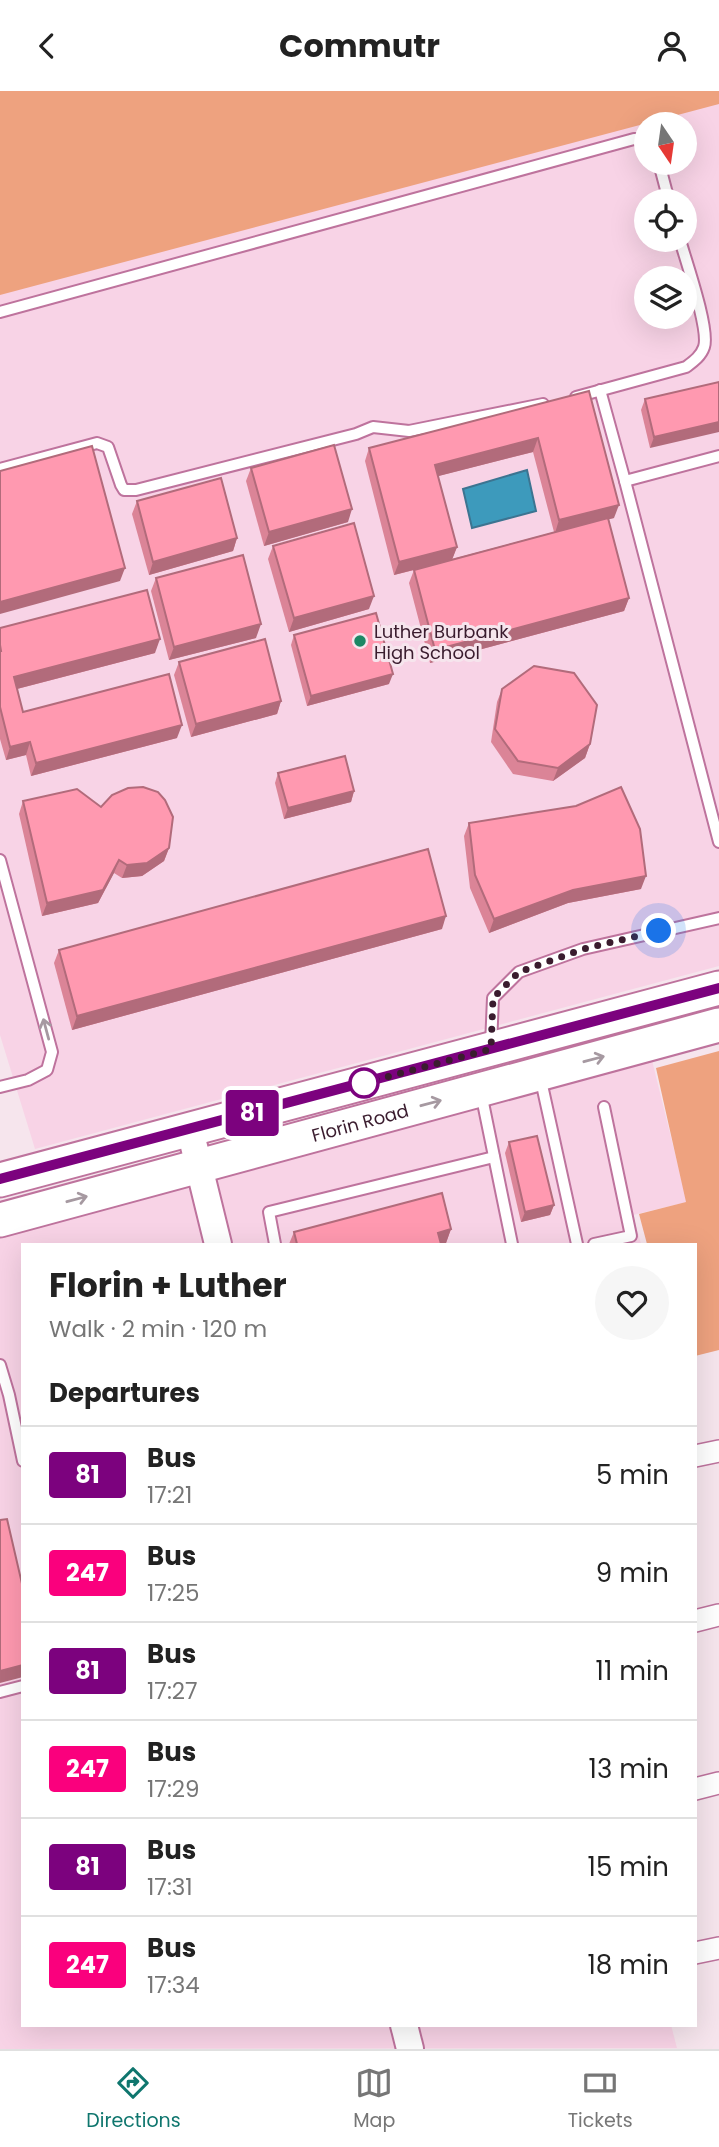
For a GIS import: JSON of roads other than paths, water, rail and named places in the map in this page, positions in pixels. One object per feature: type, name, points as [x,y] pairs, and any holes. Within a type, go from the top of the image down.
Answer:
[{"type":"main road","points":[[0,1182],[719,988]]},
{"type":"main road","name":"Florin Road","points":[[6,1219],[719,1025]]},
{"type":"street","points":[[190,1130],[218,1243]]},
{"type":"street","points":[[0,1182],[6,1219]]},
{"type":"street","points":[[697,1456],[719,1451]]},
{"type":"street","points":[[697,1620],[719,1615]]},
{"type":"street","points":[[697,1788],[719,1783]]},
{"type":"street","points":[[697,1954],[719,1948]]},
{"type":"street","points":[[404,2027],[410,2049]]},
{"type":"lane","points":[[0,312],[634,139]]},
{"type":"lane","points":[[561,400],[686,367],[698,358],[705,345],[704,327],[683,252]]},
{"type":"lane","points":[[600,390],[719,842]]},
{"type":"lane","points":[[0,469],[97,443],[108,447],[124,490],[136,490],[356,435],[373,427],[409,431],[549,403]]},
{"type":"lane","points":[[625,481],[719,456]]},
{"type":"lane","points":[[0,860],[52,1052],[47,1070],[28,1080],[0,1087]]},
{"type":"lane","points":[[491,1049],[493,998],[519,972],[583,949],[719,918]]},
{"type":"lane","points":[[540,1074],[578,1243]]},
{"type":"lane","points":[[480,1090],[512,1243]]},
{"type":"lane","points":[[599,1243],[631,1236],[604,1107]]},
{"type":"lane","points":[[275,1243],[269,1212],[494,1157]]},
{"type":"lane","points":[[0,1365],[21,1453]]},
{"type":"lane","points":[[0,1692],[21,1687]]},
{"type":"water","points":[[527,470],[536,511],[472,528],[463,489]]},
{"type":"place","name":"Luther Burbank High School","points":[[360,641]]}]
